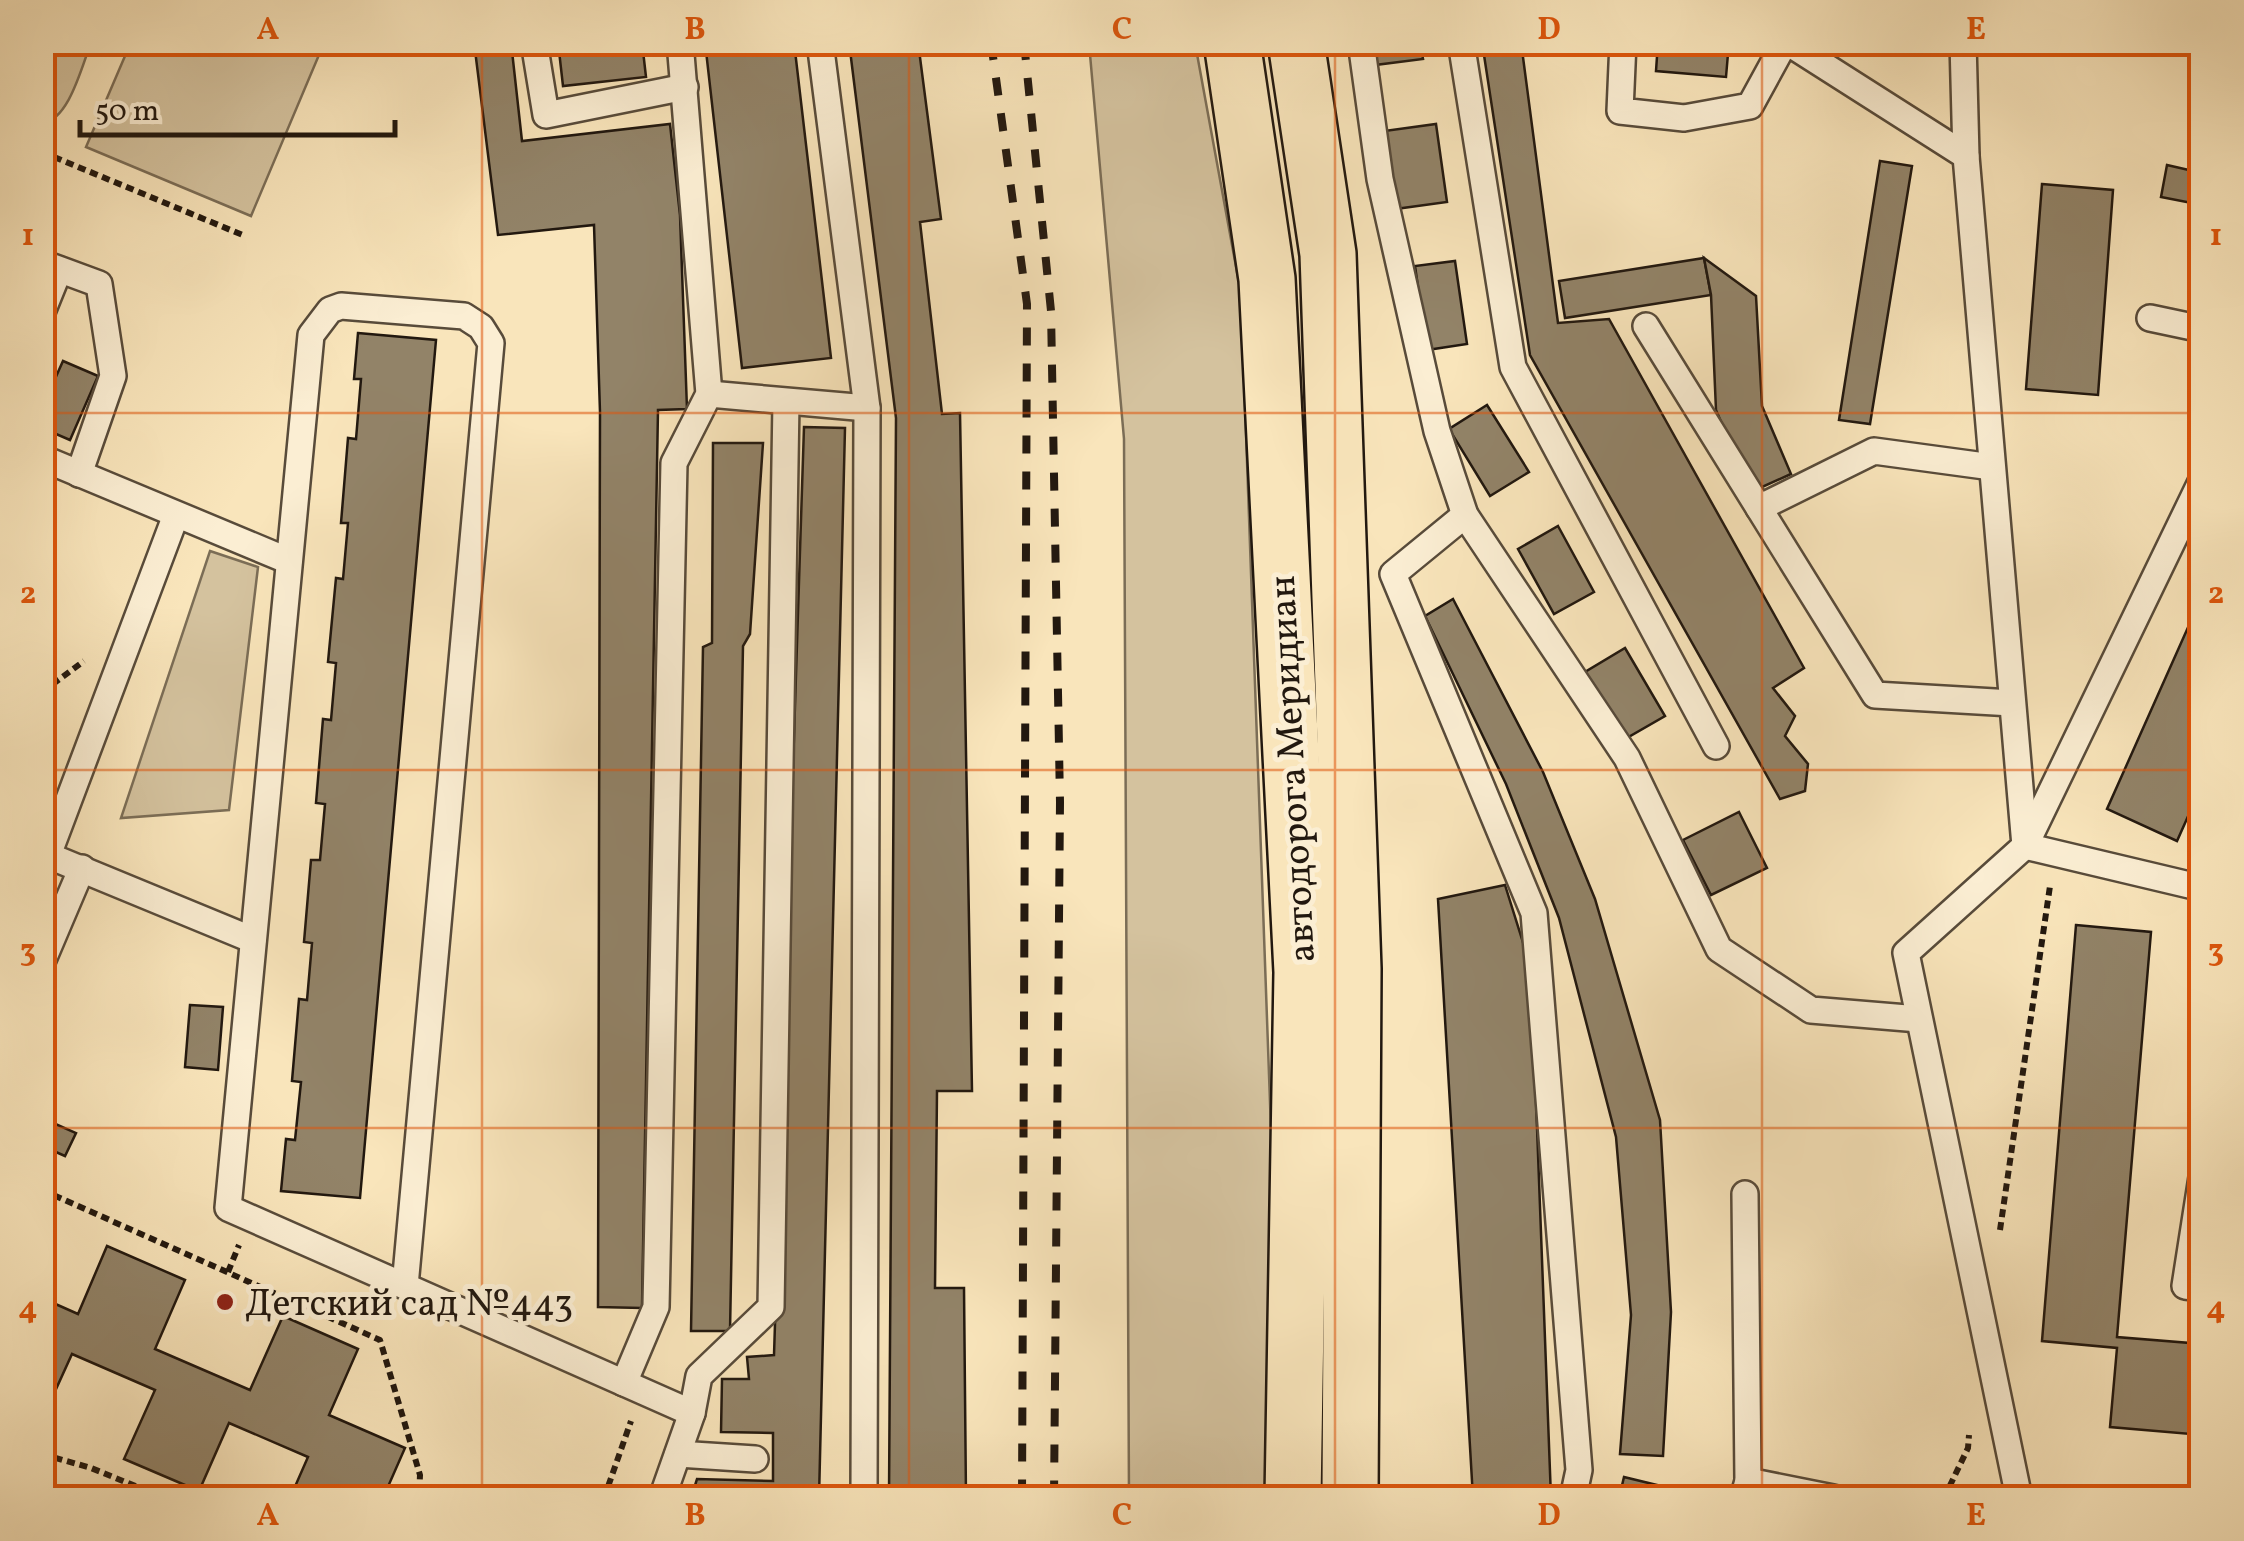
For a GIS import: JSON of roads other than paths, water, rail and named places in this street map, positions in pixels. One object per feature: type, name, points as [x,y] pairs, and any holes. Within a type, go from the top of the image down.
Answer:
[{"type":"main road","name":"автодорога Меридиан","points":[[1232,42],[1267,279],[1302,972],[1293,1498]]},
{"type":"main road","name":"автодорога Меридиан","points":[[1296,42],[1328,254],[1353,969],[1350,1498]]},
{"type":"lane","points":[[534,42],[546,115],[686,87]]},
{"type":"lane","points":[[633,1387],[656,1307],[674,463],[709,394],[680,42]]},
{"type":"lane","points":[[820,42],[867,408],[864,1498]]},
{"type":"lane","points":[[1361,42],[1380,179],[1437,431],[1464,514],[1627,758],[1719,949],[1811,1010],[1919,1019]]},
{"type":"lane","points":[[1461,42],[1513,367],[1716,746]]},
{"type":"lane","points":[[1623,42],[1620,111],[1684,118],[1750,106],[1786,42],[1966,156]]},
{"type":"lane","points":[[1963,42],[1966,156],[2025,846]]},
{"type":"lane","points":[[42,312],[51,266],[99,284],[112,376],[79,474]]},
{"type":"lane","points":[[405,1286],[492,343],[481,328],[464,316],[354,306],[330,310],[311,335],[228,1208],[692,1413]]},
{"type":"lane","points":[[2150,318],[2202,329]]},
{"type":"lane","points":[[1646,326],[1875,695],[2012,704]]},
{"type":"lane","points":[[709,394],[867,408]]},
{"type":"lane","points":[[662,1498],[692,1413],[699,1376],[772,1307],[786,402]]},
{"type":"lane","points":[[1759,508],[1874,451],[1992,466]]},
{"type":"lane","points":[[42,458],[290,561]]},
{"type":"lane","points":[[2019,1498],[1906,953],[2025,846],[2202,480]]},
{"type":"lane","points":[[1464,514],[1393,574],[1534,912],[1579,1470],[1572,1498]]},
{"type":"lane","points":[[176,515],[45,854],[253,940]]},
{"type":"lane","points":[[2025,846],[2202,888]]},
{"type":"lane","points":[[42,962],[82,868]]},
{"type":"lane","points":[[2202,1177],[2185,1286],[2202,1288]]},
{"type":"lane","points":[[1745,1194],[1746,1490],[1833,1498]]},
{"type":"lane","points":[[678,1454],[754,1460]]},
{"type":"railway","points":[[991,42],[1027,304],[1022,1498]]},
{"type":"railway","points":[[1024,42],[1051,311],[1060,802],[1054,1498]]},
{"type":"place","name":"Детский сад №443","points":[[225,1302]]}]
